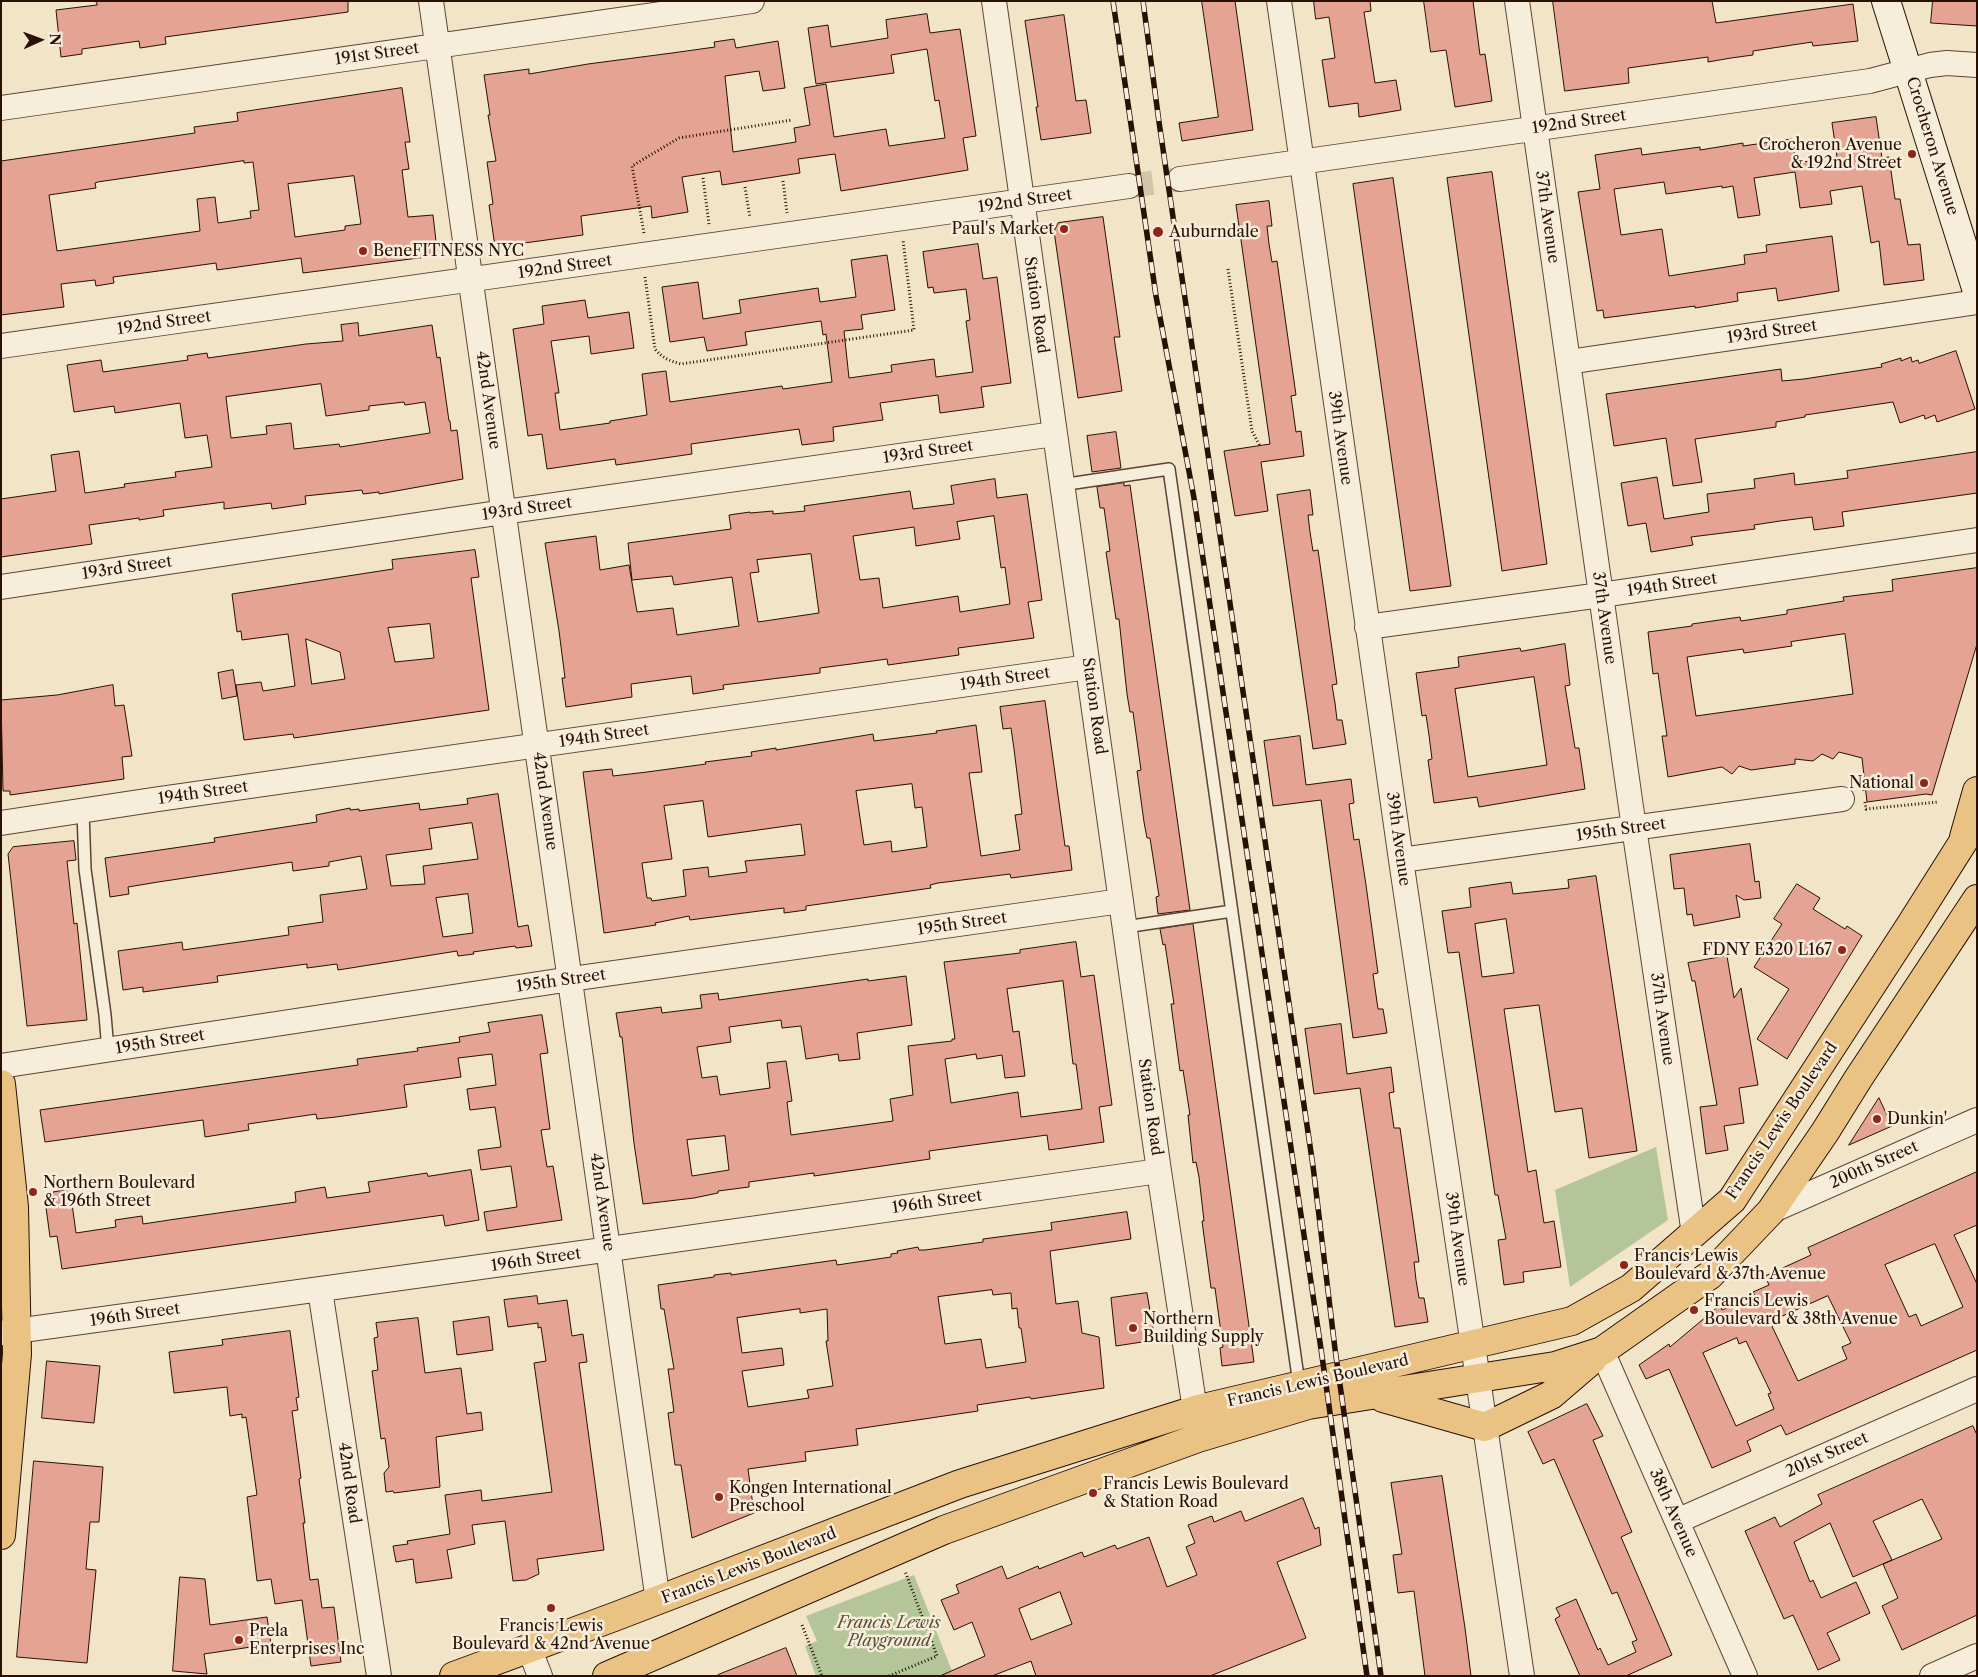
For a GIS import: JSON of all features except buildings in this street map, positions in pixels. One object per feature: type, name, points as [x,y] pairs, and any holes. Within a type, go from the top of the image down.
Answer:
[{"type":"main road","points":[[1961,846],[1977,790]]},
{"type":"main road","name":"Francis Lewis Boulevard","points":[[454,1676],[494,1669],[529,1648],[658,1601],[960,1484],[1195,1410],[1572,1321],[1631,1288],[1732,1200],[1977,820]]},
{"type":"main road","name":"Francis Lewis Boulevard","points":[[607,1676],[944,1530],[1198,1438],[1308,1405],[1555,1366],[1602,1351],[1710,1275],[1771,1210],[1825,1132],[1863,1071],[1977,899]]},
{"type":"main road","points":[[1,1084],[14,1207],[11,1339],[1,1535]]},
{"type":"main road","points":[[1374,1396],[1485,1427],[1551,1395],[1602,1351]]},
{"type":"street","name":"42nd Avenue","points":[[432,1],[658,1601]]},
{"type":"street","name":"191st Street","points":[[1,108],[752,1]]},
{"type":"street","name":"Station Road","points":[[994,1],[1159,1171],[1195,1410]]},
{"type":"street","name":"39th Avenue","points":[[1279,1],[1367,627],[1522,1676]]},
{"type":"street","name":"37th Avenue","points":[[1517,1],[1634,828],[1694,1234]]},
{"type":"street","name":"Crocheron Avenue","points":[[1886,1],[1977,291]]},
{"type":"street","name":"192nd Street","points":[[1180,179],[1870,80],[1908,70],[1947,63],[1977,65]]},
{"type":"street","name":"192nd Street","points":[[1,346],[1129,186]]},
{"type":"street","name":"193rd Street","points":[[1568,362],[1977,302]]},
{"type":"street","name":"193rd Street","points":[[1,587],[504,512],[1054,434]]},
{"type":"street","name":"194th Street","points":[[1367,627],[1977,540]]},
{"type":"street","name":"194th Street","points":[[1,823],[1088,667]]},
{"type":"street","name":"195th Street","points":[[1401,860],[1857,797]]},
{"type":"street","name":"195th Street","points":[[1,1066],[570,979],[1121,901]]},
{"type":"street","name":"200th Street","points":[[1771,1210],[1977,1120]]},
{"type":"street","name":"196th Street","points":[[11,1339],[320,1290],[1159,1171]]},
{"type":"street","name":"42nd Road","points":[[320,1290],[379,1676]]},
{"type":"street","name":"38th Avenue","points":[[1602,1351],[1745,1676]]},
{"type":"street","name":"201st Street","points":[[1677,1521],[1977,1388]]},
{"type":"street","points":[[529,1648],[540,1676]]},
{"type":"street","points":[[1932,1676],[1977,1656]]},
{"type":"lane","points":[[1062,485],[1169,469],[1299,1384]]},
{"type":"lane","points":[[83,811],[85,869],[108,1050]]},
{"type":"lane","points":[[1125,927],[1232,911]]},
{"type":"path","points":[[644,234],[632,166],[679,138],[792,120]]},
{"type":"path","points":[[703,178],[709,224]]},
{"type":"path","points":[[783,181],[787,214]]},
{"type":"path","points":[[745,187],[750,219]]},
{"type":"path","points":[[645,276],[655,349],[670,361],[681,364],[914,330],[902,240]]},
{"type":"path","points":[[1228,269],[1252,430],[1260,446]]},
{"type":"path","points":[[1862,776],[1857,797],[1866,809],[1938,802]]},
{"type":"path","points":[[889,1676],[937,1656],[903,1565]]},
{"type":"path","points":[[802,1624],[822,1676]]},
{"type":"green space","points":[[1656,1147],[1668,1220],[1570,1287],[1555,1190]]},
{"type":"green space","name":"Francis Lewis Playground","points":[[914,1575],[954,1676],[816,1676],[805,1646],[817,1641],[806,1616]]},
{"type":"tunnel","points":[[1129,186],[1180,179]]},
{"type":"railway","points":[[1113,1],[1156,296],[1194,498],[1321,1349],[1367,1676]]},
{"type":"railway","points":[[1143,1],[1159,122],[1313,1166],[1335,1349],[1381,1676]]},
{"type":"place","name":"Crocheron Avenue & 192nd Street","points":[[1912,154]]},
{"type":"place","name":"Paul's Market","points":[[1064,229]]},
{"type":"place","name":"Auburndale","points":[[1158,232]]},
{"type":"place","name":"BeneFITNESS NYC","points":[[363,251]]},
{"type":"place","name":"National","points":[[1924,783]]},
{"type":"place","name":"FDNY E320 L167","points":[[1842,950]]},
{"type":"place","name":"Dunkin'","points":[[1877,1119]]},
{"type":"place","name":"Northern Boulevard & 196th Street","points":[[33,1192]]},
{"type":"place","name":"Francis Lewis Boulevard & 37th Avenue","points":[[1624,1265]]},
{"type":"place","name":"Francis Lewis Boulevard & 38th Avenue","points":[[1694,1310]]},
{"type":"place","name":"Northern Building Supply","points":[[1133,1328]]},
{"type":"place","name":"Francis Lewis Boulevard & Station Road","points":[[1093,1493]]},
{"type":"place","name":"Kongen International Preschool","points":[[719,1497]]},
{"type":"place","name":"Francis Lewis Boulevard & 42nd Avenue","points":[[551,1608]]},
{"type":"place","name":"Prela Enterprises Inc","points":[[239,1640]]}]
